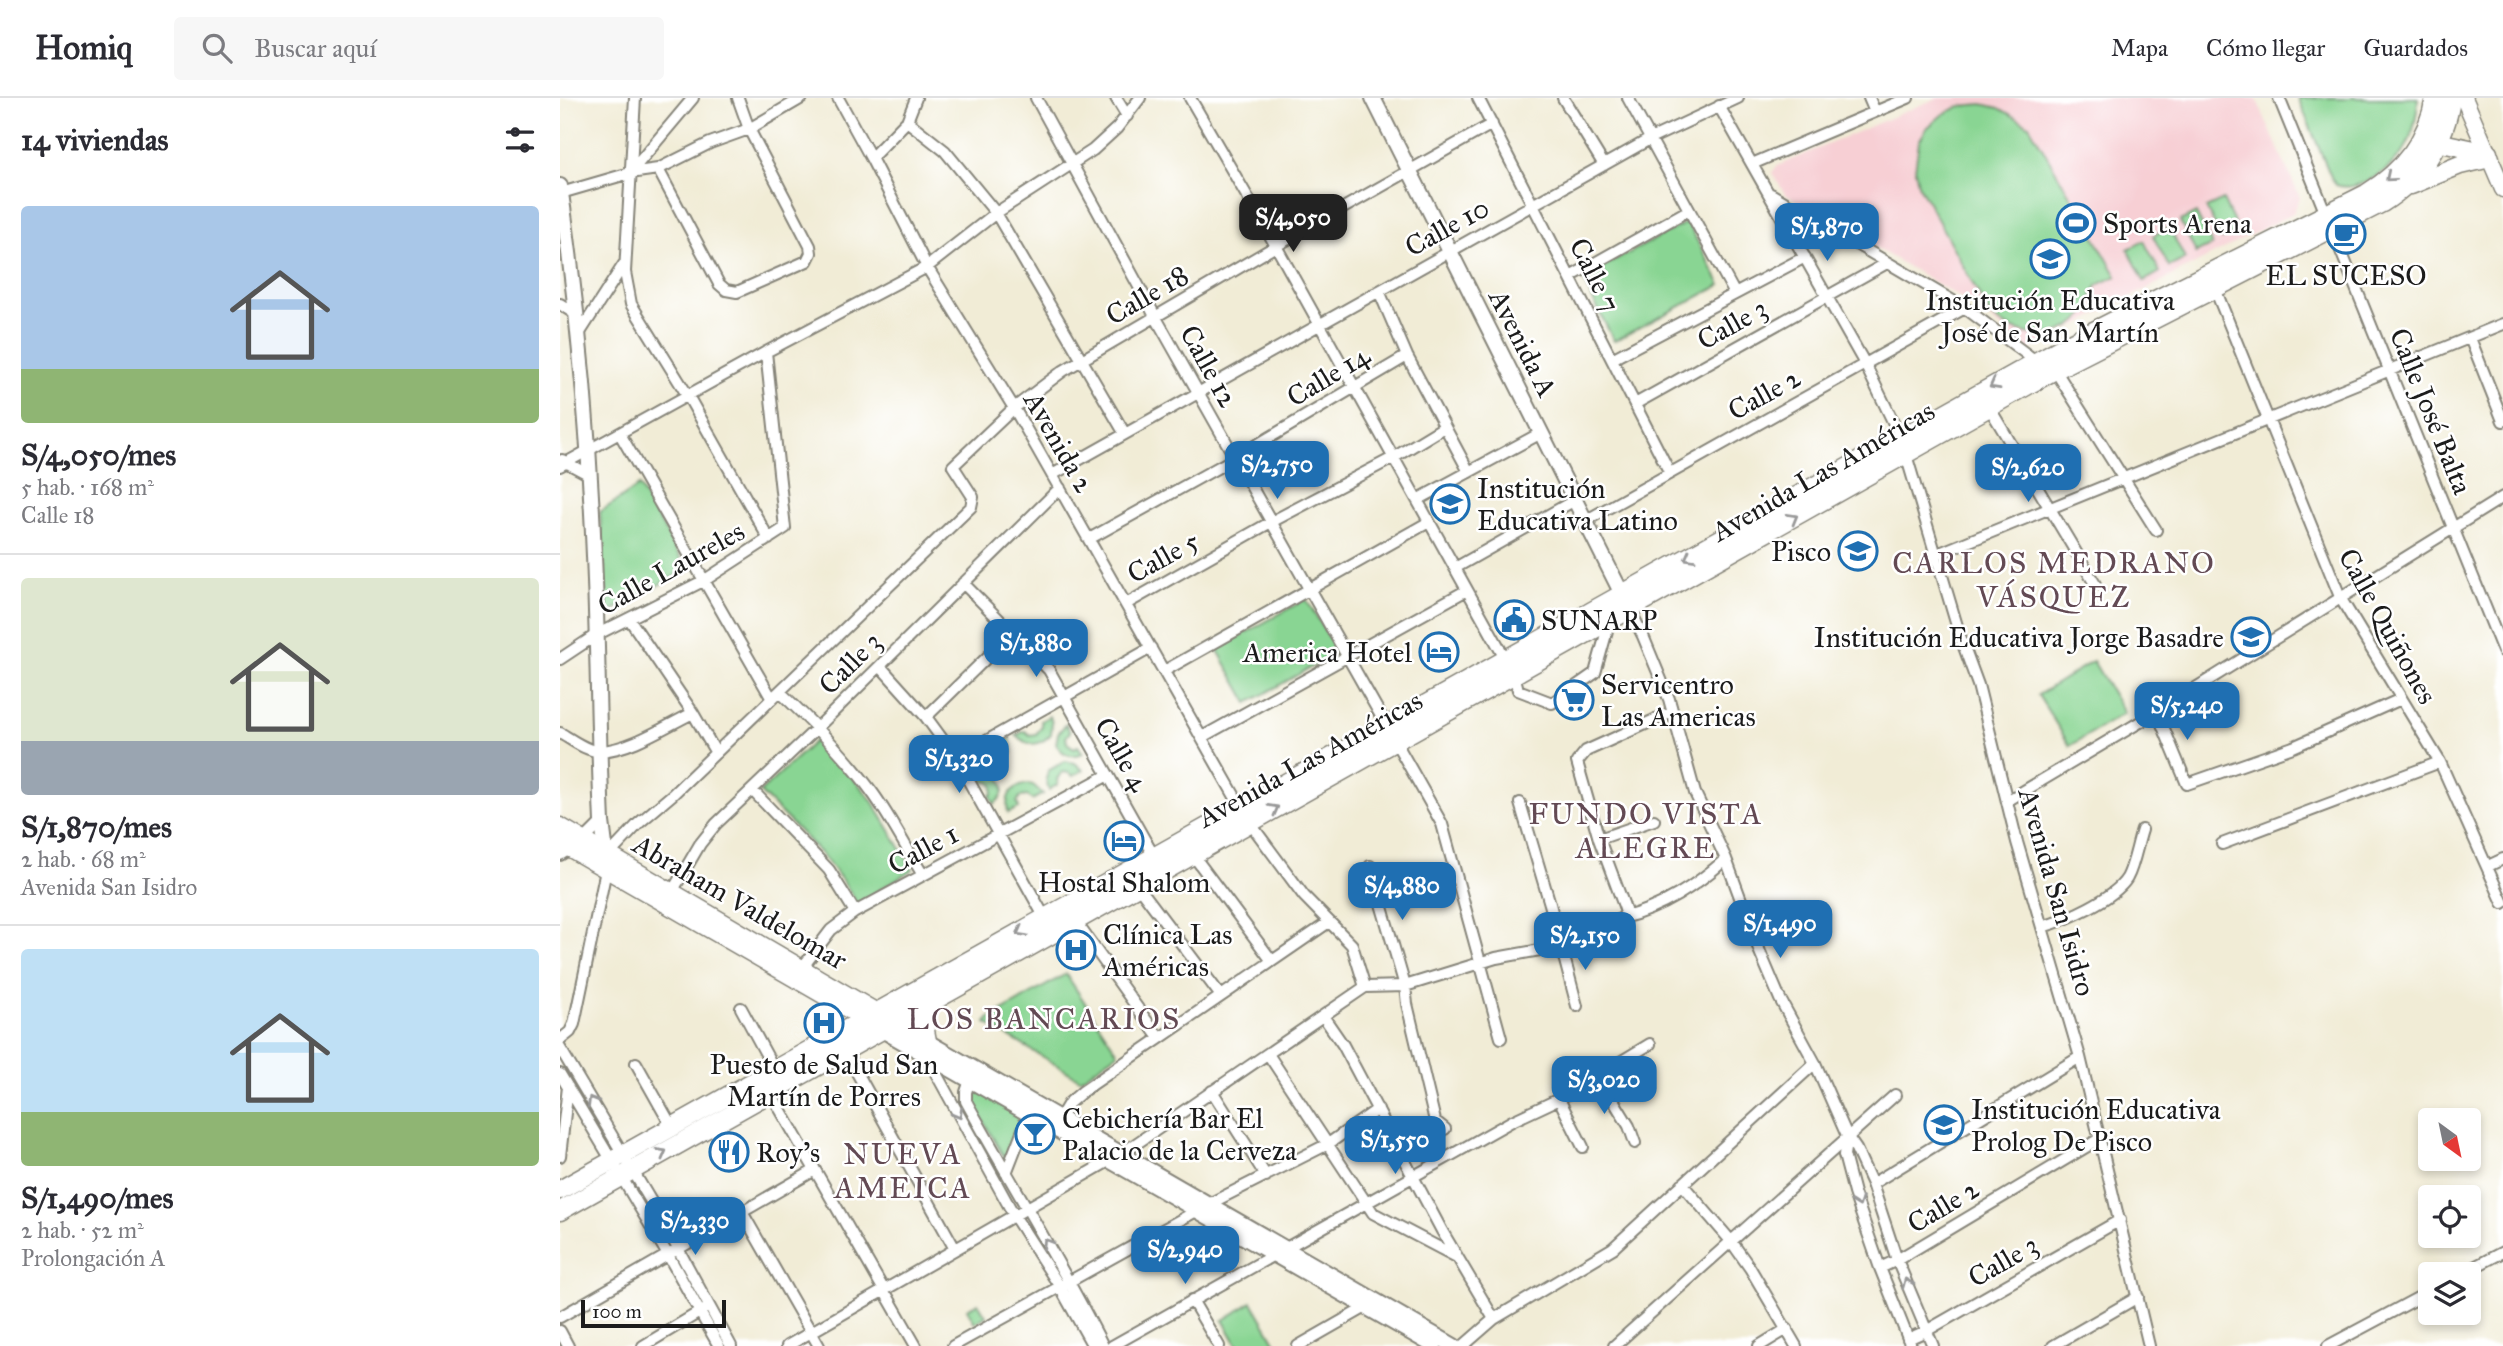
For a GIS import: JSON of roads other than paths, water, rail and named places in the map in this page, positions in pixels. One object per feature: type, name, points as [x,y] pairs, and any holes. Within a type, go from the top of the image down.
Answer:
[{"type":"main road","name":"Avenida Las Américas","points":[[560,1211],[672,1127],[769,1080],[845,1051],[929,1003],[1071,914],[1903,446],[2037,362],[2329,221],[2382,203],[2404,188],[2426,164],[2435,98]]},
{"type":"main road","name":"Avenida Las Américas","points":[[2329,221],[2386,181],[2429,141],[2447,118],[2451,98]]},
{"type":"main road","points":[[2464,98],[2503,189]]},
{"type":"main road","points":[[2429,141],[2489,155]]},
{"type":"main road","points":[[2404,188],[2489,155]]},
{"type":"main road","name":"Avenida Las Américas","points":[[1903,446],[1989,407],[2211,280]]},
{"type":"main road","name":"Avenida Las Américas","points":[[1510,667],[1610,620],[1626,602]]},
{"type":"main road","name":"Avenida Las Américas","points":[[560,1190],[622,1165],[769,1080],[870,1015],[1045,918],[1071,914],[1138,886],[1159,864],[1193,855],[1246,815]]},
{"type":"main road","name":"Abraham Valdelomar","points":[[560,827],[569,847],[607,863],[888,1026]]},
{"type":"main road","name":"Abraham Valdelomar","points":[[754,948],[805,964],[870,1015]]},
{"type":"main road","points":[[926,1048],[923,1020],[929,1003]]},
{"type":"street","points":[[635,98],[625,262],[626,288],[631,304],[688,396],[769,539],[785,528],[766,352]]},
{"type":"street","points":[[630,173],[693,98]]},
{"type":"street","points":[[658,169],[720,286],[733,292],[807,261],[811,253],[737,98]]},
{"type":"street","points":[[560,1040],[570,1032],[574,1024],[607,863],[602,822],[589,451],[577,315],[561,196],[630,173],[658,169],[710,144],[750,129],[802,98]]},
{"type":"street","name":"Avenida 2","points":[[838,98],[928,267],[1014,408],[1246,815],[1304,896],[1352,945],[1365,987]]},
{"type":"street","points":[[872,158],[907,121],[916,98]]},
{"type":"street","name":"Calle 12","points":[[1036,98],[1390,735]]},
{"type":"street","points":[[1116,98],[1126,116]]},
{"type":"street","points":[[562,462],[589,451],[766,352],[928,267],[996,213],[1103,142],[1140,98]]},
{"type":"street","points":[[1190,98],[1276,246],[1510,667],[1518,690],[1555,702],[1595,673],[1610,620]]},
{"type":"street","name":"Avenida A","points":[[1373,98],[1626,602]]},
{"type":"street","name":"Calle 7","points":[[1478,98],[1670,473]]},
{"type":"street","points":[[1563,98],[1604,165]]},
{"type":"street","points":[[1628,98],[1735,295]]},
{"type":"street","name":"Calle 10","points":[[1052,475],[1650,139],[1738,98]]},
{"type":"street","points":[[1869,98],[1875,112]]},
{"type":"street","points":[[1752,164],[1908,98]]},
{"type":"street","name":"Calle José Balta","points":[[2279,98],[2454,528],[2498,625],[2503,651]]},
{"type":"street","name":"Avenida San Isidro","points":[[1719,106],[1866,363],[1903,446],[1960,636],[1978,685],[2007,801],[2080,1057],[2149,1346]]},
{"type":"street","points":[[907,121],[945,151],[996,213],[1125,434]]},
{"type":"street","name":"Calle 18","points":[[776,695],[971,507],[973,497],[953,466],[1014,408],[1080,360],[1409,169],[1492,124]]},
{"type":"street","points":[[1768,193],[1965,308],[2037,362]]},
{"type":"street","points":[[1570,276],[1689,211]]},
{"type":"street","points":[[1612,359],[1805,257]]},
{"type":"street","points":[[579,334],[625,262]]},
{"type":"street","name":"Calle 3","points":[[1635,404],[1887,263]]},
{"type":"street","name":"Calle Quiñones","points":[[2211,280],[2341,599],[2440,762],[2503,903]]},
{"type":"street","points":[[1379,291],[1407,356],[1469,472]]},
{"type":"street","points":[[560,304],[577,315]]},
{"type":"street","name":"Calle 2","points":[[1585,521],[1965,308]]},
{"type":"street","points":[[1935,555],[2125,480],[2503,324]]},
{"type":"street","points":[[2470,338],[2503,421]]},
{"type":"street","name":"Calle 14","points":[[1089,539],[1235,458],[1407,356]]},
{"type":"street","points":[[2055,370],[2156,530]]},
{"type":"street","points":[[1989,407],[2095,584]]},
{"type":"street","name":"Calle 5","points":[[1126,604],[1271,522],[1393,458],[1444,427]]},
{"type":"street","points":[[1417,500],[1541,433]]},
{"type":"street","points":[[620,434],[776,695],[817,728],[874,795],[923,876]]},
{"type":"street","points":[[562,462],[590,475]]},
{"type":"street","name":"Calle 3","points":[[668,898],[708,833],[1059,488]]},
{"type":"street","points":[[2007,801],[2157,712],[2503,497]]},
{"type":"street","points":[[1455,568],[1575,500]]},
{"type":"street","points":[[1164,671],[1429,522]]},
{"type":"street","name":"Calle Laureles","points":[[560,659],[596,635],[705,580],[769,539]]},
{"type":"street","name":"Calle 4","points":[[963,583],[1049,670],[1159,864]]},
{"type":"street","points":[[1202,737],[1467,590]]},
{"type":"street","points":[[1626,602],[1643,636],[1672,712],[1695,793],[1726,859],[1760,952],[1780,999],[1815,1063],[1847,1136],[1872,1184],[1897,1260],[1933,1346]]},
{"type":"street","points":[[630,620],[693,713],[716,753]]},
{"type":"street","points":[[926,717],[1012,633]]},
{"type":"street","points":[[956,758],[1151,648]]},
{"type":"street","points":[[880,666],[926,717],[956,758],[1045,918]]},
{"type":"street","points":[[607,863],[639,823],[776,695]]},
{"type":"street","points":[[2157,712],[2188,784],[2293,747],[2401,699]]},
{"type":"street","points":[[1622,918],[1626,912],[1599,839],[1577,762],[1581,755],[1672,712]]},
{"type":"street","points":[[560,733],[599,752],[633,743],[693,713]]},
{"type":"street","points":[[1390,735],[1442,824],[1501,1038]]},
{"type":"street","points":[[2222,844],[2440,762]]},
{"type":"street","name":"Calle 1","points":[[805,964],[831,930],[855,912],[1108,775]]},
{"type":"street","points":[[752,791],[829,870],[855,912]]},
{"type":"street","points":[[1520,803],[1577,1006]]},
{"type":"street","points":[[1599,839],[1654,820]]},
{"type":"street","points":[[569,847],[602,822]]},
{"type":"street","points":[[2042,927],[2112,893],[2127,877],[2142,830]]},
{"type":"street","points":[[1193,855],[1272,961]]},
{"type":"street","points":[[787,1346],[1116,1157],[1365,987],[1405,986],[1481,963],[1562,946],[1622,918],[1646,912],[1673,898],[1699,883],[1726,859]]},
{"type":"street","points":[[2488,866],[2503,859]]},
{"type":"street","points":[[1370,866],[1405,986],[1436,1121],[1445,1129]]},
{"type":"street","points":[[1138,886],[1221,996]]},
{"type":"street","points":[[1071,914],[1159,1038]]},
{"type":"street","points":[[1057,1123],[1075,1097],[1329,922]]},
{"type":"street","points":[[741,1008],[769,1080],[815,1170],[916,1346]]},
{"type":"street","points":[[1323,1016],[1343,1045],[1412,1177],[1494,1319]]},
{"type":"street","points":[[888,1026],[1369,1303],[1453,1346],[1467,1342],[1494,1319],[1613,1248],[1815,1063]]},
{"type":"street","points":[[1112,1346],[1512,1121],[1599,1077],[1650,1044]]},
{"type":"street","points":[[560,1048],[653,1230],[673,1252]]},
{"type":"street","points":[[926,1048],[970,1080],[1029,1114],[1057,1123]]},
{"type":"street","points":[[926,1048],[1015,1217],[1065,1284],[1103,1346]]},
{"type":"street","points":[[845,1051],[955,1249]]},
{"type":"street","points":[[1268,1054],[1373,1213],[1458,1258]]},
{"type":"street","points":[[1872,1184],[2080,1057]]},
{"type":"street","points":[[636,1063],[672,1127]]},
{"type":"street","points":[[560,1073],[665,1225],[673,1252],[704,1310],[719,1346]]},
{"type":"street","points":[[1599,1077],[1629,1126],[1635,1143]]},
{"type":"street","points":[[970,1080],[966,1101],[1027,1210],[1093,1346]]},
{"type":"street","points":[[560,1156],[568,1087]]},
{"type":"street","points":[[1212,1091],[1266,1176]]},
{"type":"street","points":[[1614,1346],[1895,1095]]},
{"type":"street","points":[[1559,1099],[1583,1147]]},
{"type":"street","points":[[953,1346],[1203,1208],[1328,1144],[1378,1109]]},
{"type":"street","points":[[1006,1173],[1029,1114]]},
{"type":"street","points":[[1847,1136],[1844,1155],[1880,1268],[1910,1343]]},
{"type":"street","name":"Calle 2","points":[[1880,1268],[2101,1138]]},
{"type":"street","points":[[560,1317],[815,1170]]},
{"type":"street","points":[[1682,1184],[1731,1241],[1796,1346]]},
{"type":"street","points":[[742,1212],[819,1346]]},
{"type":"street","name":"Calle 3","points":[[1910,1343],[1926,1331],[2120,1220]]},
{"type":"street","points":[[653,1230],[665,1225]]},
{"type":"street","points":[[2481,1264],[2503,1252]]},
{"type":"street","points":[[2053,1346],[2138,1297]]},
{"type":"street","points":[[2328,1346],[2418,1298]]},
{"type":"street","points":[[1192,1300],[1219,1346]]},
{"type":"street","points":[[1298,1346],[1369,1303]]},
{"type":"street","points":[[1369,1303],[1434,1346]]},
{"type":"street","points":[[643,1346],[704,1310]]},
{"type":"street","points":[[704,1310],[731,1346]]},
{"type":"street","points":[[1759,1346],[1787,1329]]},
{"type":"place","name":"Sports Arena","points":[[2076,223]]},
{"type":"place","name":"EL SUCESO","points":[[2346,234]]},
{"type":"place","name":"Institución Educativa José de San Martín","points":[[2050,259]]},
{"type":"place","name":"Institución Educativa Latino","points":[[1450,504]]},
{"type":"place","name":"Pisco","points":[[1858,551]]},
{"type":"place","name":"SUNARP","points":[[1514,620]]},
{"type":"place","name":"Institución Educativa Jorge Basadre","points":[[2251,637]]},
{"type":"place","name":"America Hotel","points":[[1439,652]]},
{"type":"place","name":"Servicentro Las Americas","points":[[1574,700]]},
{"type":"place","name":"Hostal Shalom","points":[[1124,841]]},
{"type":"place","name":"Clínica Las Américas","points":[[1076,950]]},
{"type":"place","name":"Puesto de Salud San Martín de Porres","points":[[824,1023]]},
{"type":"place","name":"Institución Educativa Prolog De Pisco","points":[[1944,1125]]},
{"type":"place","name":"Cebichería Bar El Palacio de la Cerveza","points":[[1035,1134]]},
{"type":"place","name":"Roy's","points":[[729,1152]]},
{"type":"district","name":"CARLOS MEDRANO VÁSQUEZ","points":[[2054,580]]},
{"type":"district","name":"FUNDO VISTA ALEGRE","points":[[1646,831]]},
{"type":"district","name":"LOS BANCARIOS","points":[[1044,1019]]},
{"type":"district","name":"NUEVA AMEICA","points":[[903,1171]]}]
